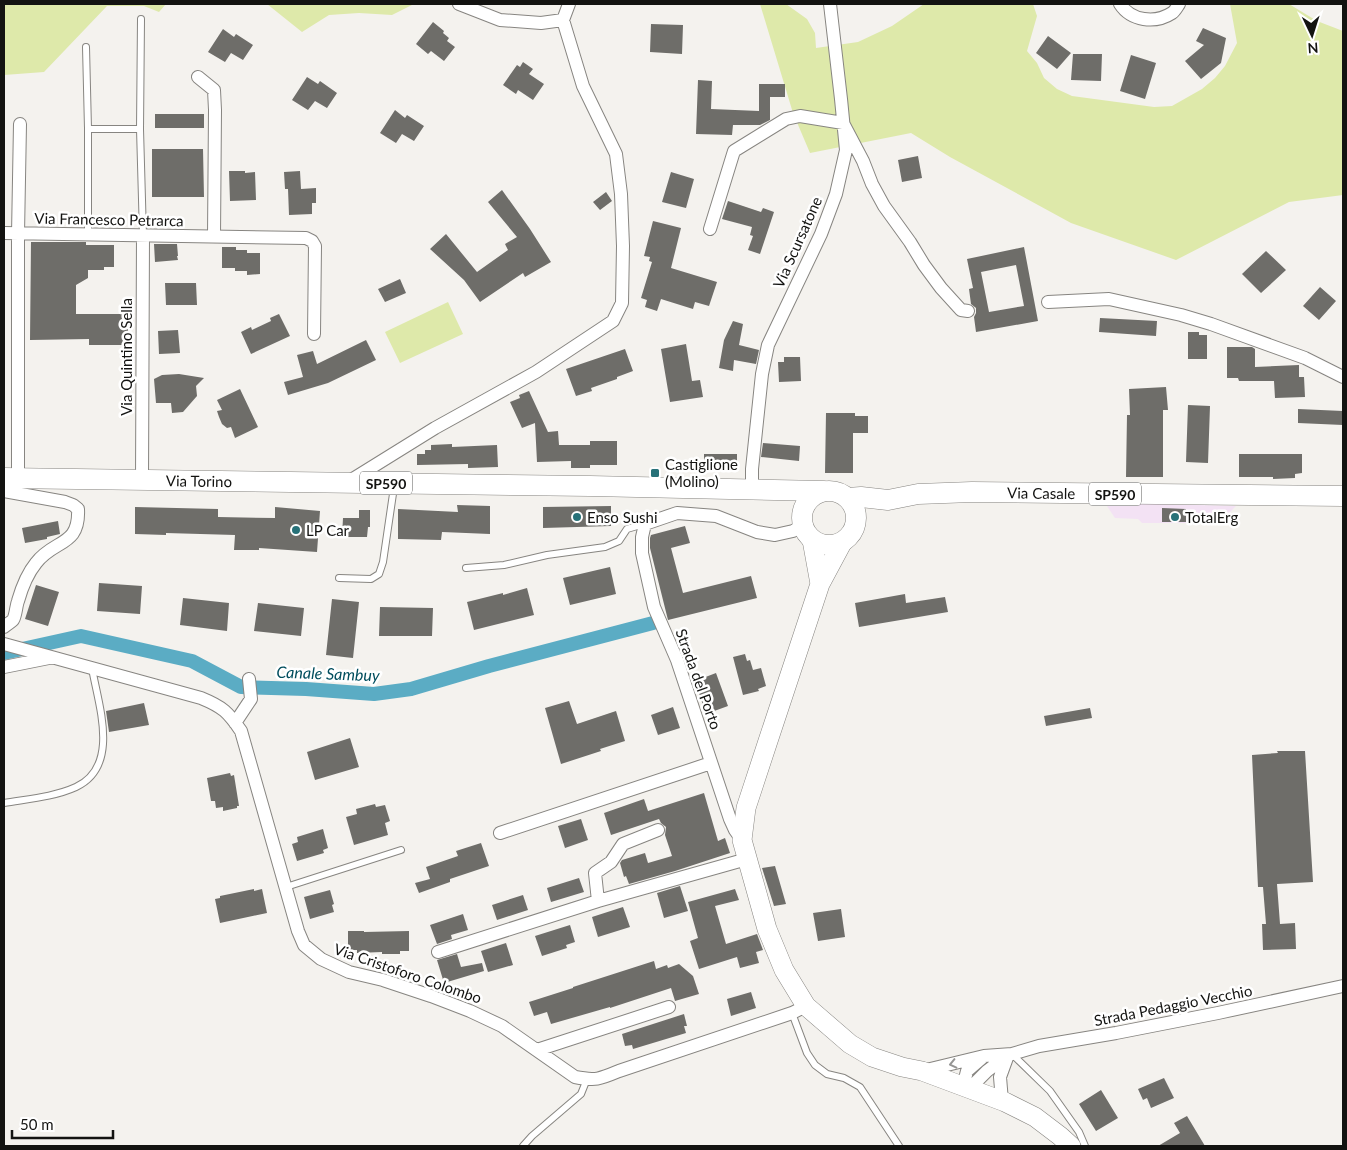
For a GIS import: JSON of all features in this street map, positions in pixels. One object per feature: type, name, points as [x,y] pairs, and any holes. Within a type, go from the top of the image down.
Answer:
[{"type":"main road","name":"Via Torino","points":[[9,482],[142,480],[760,490]]},
{"type":"main road","name":"SP590","points":[[760,490],[832,491],[841,493],[848,498],[861,497],[888,500]]},
{"type":"main road","name":"SP590","points":[[760,490],[806,524],[819,544],[827,545],[835,545],[849,537],[857,521],[888,500]]},
{"type":"main road","points":[[820,584],[806,524],[808,500],[815,494],[824,491]]},
{"type":"main road","name":"Via Casale","points":[[888,500],[918,494],[972,492],[1343,496]]},
{"type":"main road","points":[[848,498],[853,504],[857,521]]},
{"type":"main road","points":[[842,542],[820,584],[746,808],[742,840],[767,929],[799,1010],[872,1057],[902,1067],[922,1071],[1002,1101],[1035,1117],[1071,1146]]},
{"type":"street","points":[[459,4],[500,20],[541,23],[563,20]]},
{"type":"street","points":[[346,483],[435,428],[552,362],[613,321],[622,303],[622,194],[616,154],[583,86],[563,20],[569,4]]},
{"type":"street","name":"Via Scursatone","points":[[760,490],[752,468],[762,374],[768,345],[821,234],[836,194],[846,150],[830,4]]},
{"type":"street","points":[[1120,4],[1133,16],[1147,20],[1158,20],[1173,13],[1179,4]]},
{"type":"street","points":[[198,77],[214,90],[214,236]]},
{"type":"street","points":[[710,229],[734,151],[786,119],[800,116],[844,123],[884,206],[941,288],[961,310],[968,311]]},
{"type":"street","points":[[4,627],[13,619],[26,577],[37,561],[54,546],[71,537],[76,530],[78,518],[78,509],[73,505],[9,482],[20,124]]},
{"type":"street","name":"Via Francesco Petrarca","points":[[4,233],[306,238],[315,246],[314,334]]},
{"type":"street","name":"Via Quintino Sella","points":[[142,480],[143,235]]},
{"type":"street","points":[[1048,302],[1109,299],[1181,315],[1305,358],[1343,377]]},
{"type":"street","points":[[646,524],[677,513],[716,516],[757,532],[775,535],[793,531],[806,524]]},
{"type":"street","name":"Strada del Porto","points":[[646,524],[642,537],[642,553],[654,606],[677,660],[730,819],[742,840]]},
{"type":"street","name":"Via Cristoforo Colombo","points":[[4,644],[201,698],[215,703],[230,714],[241,731],[298,931],[304,945],[321,959],[349,972],[382,980],[431,996],[502,1026],[575,1077],[587,1079]]},
{"type":"street","name":"Via Cristoforo Colombo","points":[[4,667],[52,658]]},
{"type":"street","points":[[235,723],[251,699],[249,679]]},
{"type":"street","points":[[500,833],[711,762]]},
{"type":"street","points":[[598,901],[595,873],[611,862],[623,844],[658,830]]},
{"type":"street","points":[[438,952],[598,901],[747,859]]},
{"type":"street","name":"Strada Pedaggio Vecchio","points":[[922,1071],[984,1056],[1010,1054],[1039,1046],[1209,1015],[1343,986]]},
{"type":"street","points":[[537,1050],[669,1007]]},
{"type":"street","points":[[587,1079],[600,1079],[799,1010]]},
{"type":"street","points":[[1002,1101],[1000,1077],[1010,1054]]},
{"type":"street","name":"Strada Pedaggio Vecchio","points":[[966,1088],[1010,1054]]},
{"type":"street","points":[[966,1088],[967,1071],[984,1056]]},
{"type":"lane","points":[[141,19],[140,129],[143,235]]},
{"type":"lane","points":[[86,47],[88,234]]},
{"type":"lane","points":[[88,129],[140,129]]},
{"type":"lane","points":[[338,578],[371,579],[379,574],[383,562],[395,483]]},
{"type":"lane","points":[[466,568],[504,565],[547,555],[605,546],[619,541],[627,529],[646,524]]},
{"type":"lane","points":[[4,803],[56,794],[76,787],[89,779],[98,766],[102,752],[103,729],[92,668]]},
{"type":"lane","points":[[286,887],[400,850]]},
{"type":"lane","points":[[799,1010],[807,1053],[815,1065],[827,1074],[844,1078],[860,1087],[899,1146]]},
{"type":"lane","points":[[1010,1054],[1050,1091],[1079,1132],[1085,1146]]},
{"type":"lane","points":[[523,1146],[532,1136],[582,1094],[587,1079]]},
{"type":"shaded area","points":[[1081,502],[1236,506],[1222,520],[1210,520],[1206,523],[1142,523],[1138,519],[1115,518],[1107,506]]},
{"type":"green space","points":[[4,4],[166,4],[159,12],[144,6],[107,6],[44,72],[4,75]]},
{"type":"green space","points":[[267,4],[414,4],[392,15],[359,13],[329,15],[302,32]]},
{"type":"green space","points":[[760,4],[786,4],[807,19],[815,33],[816,48],[858,42],[892,26],[924,4],[1033,4],[1037,16],[1027,51],[1037,63],[1044,78],[1057,89],[1072,96],[1154,107],[1172,106],[1202,89],[1225,66],[1237,43],[1230,4],[1289,4],[1317,21],[1343,31],[1343,195],[1289,202],[1176,260],[1071,223],[950,157],[911,133],[810,153],[793,113]]},
{"type":"green space","points":[[448,302],[463,334],[400,363],[385,332]]},
{"type":"building","points":[[433,22],[444,31],[443,33],[449,38],[447,41],[455,47],[444,61],[431,51],[428,54],[416,44]]},
{"type":"building","points":[[651,24],[683,25],[682,54],[650,52]]},
{"type":"building","points":[[1203,28],[1226,38],[1221,63],[1201,79],[1185,61],[1204,45],[1196,41]]},
{"type":"building","points":[[223,29],[234,37],[236,34],[253,45],[243,60],[231,53],[225,62],[208,52]]},
{"type":"building","points":[[1048,36],[1071,53],[1057,69],[1036,53]]},
{"type":"building","points":[[1073,54],[1102,54],[1101,81],[1071,80]]},
{"type":"building","points":[[1131,55],[1156,63],[1145,99],[1120,91]]},
{"type":"building","points":[[523,62],[533,69],[529,74],[544,84],[533,100],[518,90],[516,94],[503,85],[517,65],[520,67]]},
{"type":"building","points":[[307,77],[318,84],[320,81],[337,93],[327,108],[315,101],[308,110],[292,100]]},
{"type":"building","points":[[698,80],[712,81],[711,109],[759,111],[759,84],[785,84],[785,97],[770,97],[770,120],[760,125],[733,125],[732,135],[696,134]]},
{"type":"building","points":[[395,110],[405,118],[407,115],[424,126],[414,141],[402,134],[396,143],[380,133]]},
{"type":"building","points":[[155,114],[204,114],[204,128],[155,128]]},
{"type":"building","points":[[152,149],[203,149],[204,197],[152,197]]},
{"type":"building","points":[[918,156],[922,178],[902,182],[898,160]]},
{"type":"building","points":[[229,171],[255,172],[256,200],[230,201]]},
{"type":"building","points":[[300,171],[301,189],[316,188],[316,203],[312,203],[312,214],[289,215],[288,189],[285,189],[284,172]]},
{"type":"building","points":[[671,172],[694,179],[686,208],[662,202]]},
{"type":"building","points":[[502,190],[551,262],[525,277],[523,273],[480,302],[464,280],[430,249],[446,234],[477,272],[508,250],[505,244],[517,237],[488,202]]},
{"type":"building","points":[[606,192],[612,201],[600,210],[593,202]]},
{"type":"building","points":[[728,201],[761,212],[763,208],[774,212],[760,254],[748,250],[753,236],[750,235],[752,227],[722,219]]},
{"type":"building","points":[[653,221],[681,228],[671,268],[717,282],[709,306],[695,302],[693,309],[661,299],[657,311],[645,307],[647,300],[641,298],[652,262],[649,261],[650,257],[644,256]]},
{"type":"building","points":[[31,242],[86,242],[86,245],[114,245],[114,267],[104,267],[104,270],[88,270],[88,278],[76,285],[76,314],[128,314],[128,345],[89,345],[89,339],[30,340]]},
{"type":"building","points":[[154,244],[177,244],[178,260],[155,262]]},
{"type":"building","points":[[222,247],[236,247],[236,250],[247,250],[247,253],[260,253],[260,274],[247,275],[247,271],[235,271],[235,268],[222,268]]},
{"type":"building","points":[[1024,247],[1038,321],[976,332],[974,317],[976,308],[971,304],[969,289],[973,288],[967,259]],"holes":[[[1016,265],[1024,306],[989,312],[981,272]]]},
{"type":"building","points":[[1266,251],[1286,270],[1261,293],[1242,274]]},
{"type":"building","points":[[400,279],[406,293],[385,302],[378,289]]},
{"type":"building","points":[[165,283],[196,283],[197,305],[166,305]]},
{"type":"building","points":[[1320,287],[1336,301],[1319,320],[1303,306]]},
{"type":"building","points":[[279,314],[290,336],[251,354],[241,332],[251,327],[252,330],[271,321],[270,318]]},
{"type":"building","points":[[1100,318],[1157,321],[1156,336],[1099,332]]},
{"type":"building","points":[[733,321],[743,324],[739,345],[759,350],[756,364],[734,360],[733,371],[719,368],[724,340]]},
{"type":"building","points":[[178,330],[180,353],[159,354],[158,331]]},
{"type":"building","points":[[1188,332],[1199,332],[1199,335],[1207,335],[1207,359],[1188,359]]},
{"type":"building","points":[[366,340],[376,360],[328,383],[288,395],[284,382],[303,377],[297,355],[313,351],[317,364]]},
{"type":"building","points":[[686,344],[692,381],[700,380],[703,397],[670,402],[661,349]]},
{"type":"building","points":[[1227,347],[1252,347],[1255,349],[1255,367],[1299,365],[1299,377],[1304,377],[1305,397],[1275,398],[1274,381],[1239,381],[1238,378],[1227,378]]},
{"type":"building","points":[[625,349],[633,371],[591,388],[592,391],[576,396],[566,369]]},
{"type":"building","points":[[784,357],[800,357],[801,381],[779,382],[778,362],[784,362]]},
{"type":"building","points":[[179,374],[204,378],[196,386],[197,396],[183,412],[172,413],[171,403],[156,403],[154,379],[162,375]]},
{"type":"building","points":[[1166,387],[1168,410],[1163,410],[1163,477],[1126,477],[1127,415],[1130,415],[1129,389]]},
{"type":"building","points":[[240,389],[258,427],[235,438],[231,427],[227,428],[222,424],[217,411],[222,410],[217,400]]},
{"type":"building","points":[[529,391],[548,432],[558,431],[559,445],[590,445],[590,441],[617,441],[617,465],[590,465],[590,468],[571,468],[571,461],[537,462],[535,423],[522,428],[510,402],[520,398],[519,395]]},
{"type":"building","points":[[1188,405],[1210,406],[1208,463],[1186,462]]},
{"type":"building","points":[[1298,409],[1343,411],[1343,425],[1298,423]]},
{"type":"building","points":[[826,413],[855,413],[855,416],[868,416],[868,433],[853,433],[853,473],[825,473]]},
{"type":"building","points":[[763,443],[800,446],[799,461],[761,457]]},
{"type":"building","points":[[452,444],[452,447],[497,445],[498,467],[468,468],[468,464],[417,465],[417,454],[425,454],[425,450],[431,450],[431,445]]},
{"type":"building","points":[[704,454],[737,454],[737,470],[704,470]]},
{"type":"building","points":[[1239,454],[1302,454],[1302,473],[1295,474],[1295,478],[1239,477]]},
{"type":"building","points":[[457,505],[490,506],[490,534],[442,532],[441,540],[398,539],[398,509],[458,512]]},
{"type":"building","name":"Enso Sushi","points":[[611,506],[611,526],[543,528],[543,507]]},
{"type":"building","points":[[135,507],[218,509],[218,517],[275,518],[275,507],[320,511],[317,552],[259,548],[259,550],[234,550],[235,535],[135,534]]},
{"type":"building","points":[[1162,508],[1186,509],[1186,522],[1162,522]]},
{"type":"building","points":[[359,510],[370,510],[370,527],[368,527],[367,537],[342,537],[343,518],[359,518]]},
{"type":"building","points":[[58,521],[60,534],[47,537],[47,539],[25,543],[22,528]]},
{"type":"building","points":[[685,526],[690,543],[671,548],[683,593],[751,576],[757,598],[668,620],[650,548],[650,538],[651,535]]},
{"type":"building","points":[[610,567],[616,594],[570,605],[563,578]]},
{"type":"building","points":[[99,583],[142,586],[140,614],[97,611]]},
{"type":"building","points":[[36,585],[59,592],[48,626],[25,619]]},
{"type":"building","points":[[527,588],[534,615],[474,630],[467,602]]},
{"type":"building","points":[[905,594],[906,603],[945,597],[948,612],[859,627],[855,603]]},
{"type":"building","points":[[183,598],[229,603],[227,631],[180,625]]},
{"type":"building","points":[[332,599],[359,602],[353,658],[326,655]]},
{"type":"building","points":[[258,603],[304,608],[301,636],[254,631]]},
{"type":"building","points":[[380,607],[433,608],[432,636],[379,636]]},
{"type":"building","points":[[745,654],[747,661],[750,660],[753,670],[761,668],[766,686],[758,689],[759,691],[743,695],[733,657]]},
{"type":"building","points":[[716,673],[728,706],[706,714],[695,681]]},
{"type":"building","points":[[569,701],[577,724],[616,711],[625,741],[561,764],[545,708]]},
{"type":"building","points":[[144,703],[149,725],[109,732],[106,711]]},
{"type":"building","points":[[673,707],[680,728],[658,735],[651,715]]},
{"type":"building","points":[[1090,708],[1092,718],[1046,726],[1044,716]]},
{"type":"building","points":[[350,738],[359,767],[315,780],[307,752]]},
{"type":"building","points":[[1277,751],[1305,751],[1313,882],[1277,884],[1280,924],[1295,923],[1296,949],[1263,950],[1262,924],[1266,924],[1263,887],[1258,887],[1252,755],[1278,753]]},
{"type":"building","points":[[230,773],[231,776],[234,775],[239,806],[223,811],[223,807],[216,808],[215,801],[211,801],[207,778]]},
{"type":"building","points":[[704,793],[718,841],[725,838],[730,853],[629,884],[626,876],[624,877],[620,863],[622,860],[645,853],[648,863],[672,856],[665,835],[666,827],[659,819],[611,835],[604,813],[644,799],[648,811]]},
{"type":"building","points":[[375,804],[376,807],[385,805],[390,821],[385,823],[388,835],[354,845],[346,817],[357,814],[356,809]]},
{"type":"building","points":[[581,819],[588,840],[565,848],[558,826]]},
{"type":"building","points":[[323,829],[328,848],[323,850],[324,853],[297,861],[292,844],[298,842],[297,837]]},
{"type":"building","points":[[481,843],[489,866],[450,879],[450,882],[419,893],[415,883],[430,879],[426,867],[458,856],[456,851]]},
{"type":"building","points":[[775,866],[786,904],[774,906],[762,868]]},
{"type":"building","points":[[579,878],[584,892],[551,902],[547,888]]},
{"type":"building","points":[[680,886],[688,911],[664,918],[657,893]]},
{"type":"building","points":[[254,889],[254,891],[262,889],[267,913],[220,923],[215,899],[220,898],[220,896]]},
{"type":"building","points":[[735,889],[739,900],[715,906],[726,944],[757,934],[763,950],[756,952],[759,963],[740,968],[737,957],[699,969],[690,941],[698,938],[688,902]]},
{"type":"building","points":[[330,890],[334,912],[310,919],[304,897]]},
{"type":"building","points":[[523,895],[528,910],[497,920],[492,905]]},
{"type":"building","points":[[623,907],[630,927],[598,937],[592,917]]},
{"type":"building","points":[[841,909],[845,937],[818,941],[813,913]]},
{"type":"building","points":[[463,914],[468,930],[451,935],[452,939],[437,944],[430,925]]},
{"type":"building","points":[[570,925],[575,942],[566,945],[567,948],[542,956],[535,936]]},
{"type":"building","points":[[348,931],[409,931],[409,951],[400,951],[400,954],[382,954],[382,952],[357,953],[357,950],[348,950]]},
{"type":"building","points":[[506,943],[513,965],[488,972],[481,951]]},
{"type":"building","points":[[457,954],[461,967],[482,963],[484,971],[444,983],[437,960]]},
{"type":"building","points":[[654,961],[656,969],[667,965],[668,968],[679,964],[693,976],[699,994],[675,1001],[671,988],[610,1008],[551,1024],[547,1012],[534,1016],[529,1002]]},
{"type":"building","points":[[751,992],[756,1008],[731,1016],[727,999]]},
{"type":"building","points":[[684,1014],[687,1026],[684,1026],[686,1033],[633,1049],[632,1045],[625,1046],[622,1034]]},
{"type":"building","points":[[1164,1078],[1174,1098],[1151,1108],[1147,1098],[1143,1100],[1138,1089]]},
{"type":"building","points":[[1101,1090],[1118,1118],[1096,1131],[1079,1104]]},
{"type":"building","points":[[1187,1116],[1205,1146],[1158,1146],[1180,1133],[1174,1123]]},
{"type":"waterway","name":"Canale Sambuy","points":[[4,653],[81,636],[192,661],[241,687],[374,694],[411,689],[489,666],[653,623]]},
{"type":"place","name":"Castiglione (Molino)","points":[[655,473]]},
{"type":"place","name":"Enso Sushi","points":[[577,517]]},
{"type":"place","name":"TotalErg","points":[[1175,517]]},
{"type":"place","name":"LP Car","points":[[296,530]]}]
